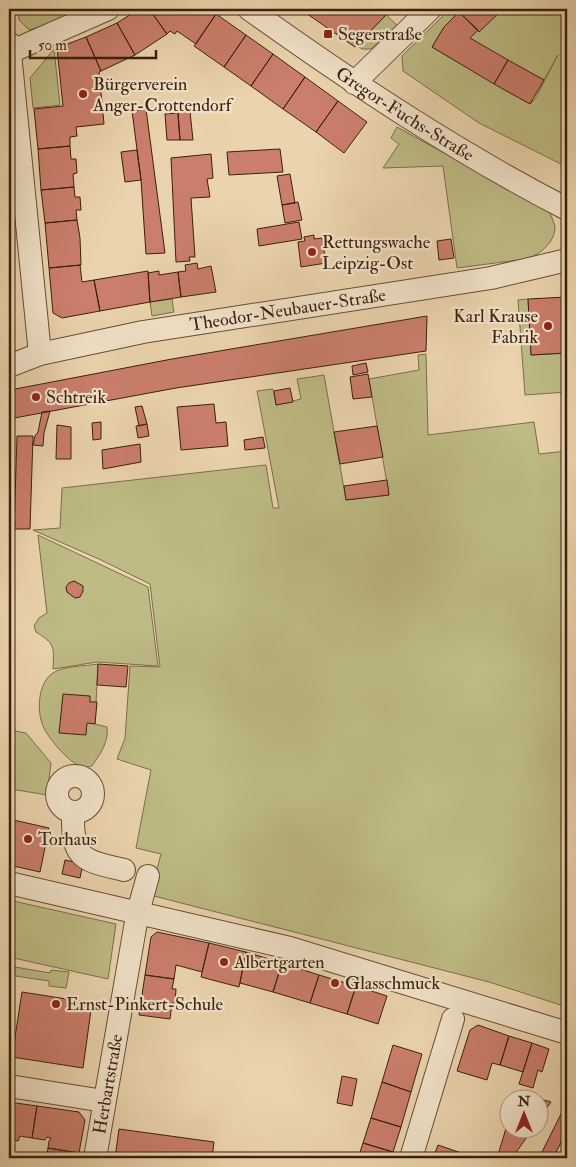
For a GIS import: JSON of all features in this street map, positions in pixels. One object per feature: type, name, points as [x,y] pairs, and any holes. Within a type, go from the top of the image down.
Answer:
[{"type":"street","points":[[40,354],[11,100],[9,47],[108,9]]},
{"type":"street","name":"Gregor-Fuchs-Straße","points":[[249,9],[354,83],[480,162],[567,208]]},
{"type":"street","points":[[354,83],[430,9]]},
{"type":"street","name":"Theodor-Neubauer-Straße","points":[[9,366],[40,354],[144,332],[491,278],[567,260]]},
{"type":"street","points":[[73,812],[73,834],[78,852],[90,862],[124,870]]},
{"type":"street","name":"Herbartstraße","points":[[95,1158],[137,917],[148,876]]},
{"type":"street","points":[[9,884],[137,917],[290,948],[567,1033]]},
{"type":"street","points":[[411,1158],[453,1019]]},
{"type":"street","points":[[9,1086],[104,1101]]},
{"type":"shaded area","points":[[18,9],[85,9],[47,25],[29,30],[19,20]]},
{"type":"shaded area","points":[[450,9],[567,9],[567,164],[561,164],[479,123],[403,71],[402,56]],"holes":[[[444,27],[544,80],[558,55],[535,99],[530,104],[432,47]]]},
{"type":"shaded area","points":[[386,15],[397,25],[371,49],[362,49],[356,45]]},
{"type":"shaded area","points":[[54,49],[60,105],[33,108],[30,78]]},
{"type":"shaded area","points":[[397,127],[549,211],[555,227],[549,243],[536,255],[526,259],[457,268],[443,166],[383,168],[399,144],[391,138]]},
{"type":"shaded area","points":[[172,299],[174,312],[152,316],[150,302]]},
{"type":"shaded area","points":[[528,299],[531,355],[567,353],[567,392],[525,395],[518,300]]},
{"type":"shaded area","points":[[426,354],[428,435],[534,422],[539,454],[567,451],[567,1007],[489,982],[150,895],[161,854],[136,848],[151,770],[117,759],[125,738],[130,666],[160,667],[150,584],[33,530],[60,528],[62,488],[266,465],[273,508],[279,508],[257,391],[273,389],[276,405],[301,399],[297,379],[324,375],[346,500],[389,495],[369,379],[419,370],[418,355]]},
{"type":"shaded area","points":[[38,535],[148,587],[158,666],[97,662],[53,669],[52,646],[36,632],[34,626],[39,618],[47,613]]},
{"type":"shaded area","points":[[98,664],[95,724],[107,727],[107,738],[92,766],[83,767],[66,756],[48,735],[40,716],[41,691],[48,678],[57,671]]},
{"type":"shaded area","points":[[9,730],[26,733],[51,763],[47,795],[11,789],[9,793]]},
{"type":"shaded area","points":[[9,900],[116,924],[108,979],[9,957]]},
{"type":"shaded area","points":[[9,966],[50,973],[51,970],[69,972],[66,988],[49,986],[49,981],[9,975]]},
{"type":"building","points":[[139,9],[149,9],[167,34],[135,55],[117,23]]},
{"type":"building","points":[[149,9],[208,9],[216,14],[196,44],[177,31],[175,34],[170,31],[167,34]]},
{"type":"building","points":[[300,9],[380,9],[386,15],[355,47]]},
{"type":"building","points":[[462,9],[503,9],[479,32],[459,12]]},
{"type":"building","points":[[459,12],[478,30],[470,38],[508,60],[494,84],[432,47],[444,27]]},
{"type":"building","points":[[216,14],[246,35],[224,67],[194,46]]},
{"type":"building","points":[[117,23],[135,55],[101,71],[86,37]]},
{"type":"building","points":[[246,35],[273,54],[251,86],[224,67]]},
{"type":"building","points":[[86,37],[101,71],[99,72],[104,124],[76,127],[77,136],[70,137],[70,146],[38,149],[34,109],[63,106],[57,48]]},
{"type":"building","points":[[273,54],[305,77],[283,109],[251,86]]},
{"type":"building","points":[[508,60],[544,80],[530,104],[494,84]]},
{"type":"building","points":[[305,77],[338,101],[316,132],[283,109]]},
{"type":"building","points":[[338,101],[367,122],[344,153],[316,132]]},
{"type":"building","points":[[189,102],[193,140],[180,140],[177,103]]},
{"type":"building","points":[[146,109],[165,253],[146,254],[141,180],[132,111]]},
{"type":"building","points":[[178,113],[180,140],[167,140],[165,114]]},
{"type":"building","points":[[70,146],[71,159],[76,159],[77,173],[73,174],[74,187],[41,190],[38,149]]},
{"type":"building","points":[[280,149],[283,172],[229,175],[227,152]]},
{"type":"building","points":[[137,150],[141,180],[125,182],[121,152]]},
{"type":"building","points":[[211,154],[213,178],[207,179],[210,197],[191,198],[195,257],[189,257],[190,261],[176,262],[171,158]]},
{"type":"building","points":[[290,174],[295,203],[282,205],[277,176]]},
{"type":"building","points":[[74,187],[75,197],[80,197],[81,210],[76,210],[77,220],[45,223],[41,190]]},
{"type":"building","points":[[298,202],[302,220],[285,223],[282,205]]},
{"type":"building","points":[[77,220],[81,265],[49,268],[45,223]]},
{"type":"building","points":[[299,222],[302,239],[259,246],[257,229]]},
{"type":"building","name":"Rettungswache Leipzig-Ost","points":[[314,235],[314,239],[322,238],[326,263],[301,267],[298,242],[305,241],[304,237]]},
{"type":"building","points":[[451,239],[454,258],[439,260],[437,241]]},
{"type":"building","points":[[197,263],[198,269],[211,266],[216,292],[181,297],[178,272],[186,271],[185,265]]},
{"type":"building","points":[[80,265],[82,282],[94,280],[100,311],[62,318],[53,313],[49,268]]},
{"type":"building","points":[[148,271],[150,302],[100,311],[94,280]]},
{"type":"building","points":[[159,271],[159,275],[178,272],[181,297],[150,302],[148,273]]},
{"type":"building","name":"Karl Krause Fabrik","points":[[567,297],[567,353],[531,355],[528,299]]},
{"type":"building","points":[[9,304],[12,341],[9,348]]},
{"type":"building","points":[[427,316],[426,351],[176,388],[9,419],[9,390],[172,359]]},
{"type":"building","points":[[366,363],[368,372],[353,375],[352,366]]},
{"type":"building","points":[[368,374],[372,397],[353,399],[350,377]]},
{"type":"building","points":[[290,388],[293,402],[276,405],[274,391]]},
{"type":"building","points":[[214,404],[216,423],[226,422],[228,446],[181,450],[177,407]]},
{"type":"building","points":[[142,406],[147,424],[139,426],[135,407]]},
{"type":"building","points":[[50,411],[44,433],[43,446],[33,445],[42,412]]},
{"type":"building","points":[[101,422],[101,439],[93,440],[92,423]]},
{"type":"building","points":[[147,424],[149,436],[138,438],[136,426]]},
{"type":"building","points":[[57,425],[71,427],[71,459],[56,459]]},
{"type":"building","points":[[377,426],[383,457],[340,464],[334,432]]},
{"type":"building","points":[[17,436],[33,436],[30,529],[14,529]]},
{"type":"building","points":[[263,437],[265,448],[245,450],[244,440]]},
{"type":"building","points":[[140,444],[141,462],[103,469],[102,450]]},
{"type":"building","points":[[387,480],[389,495],[346,500],[344,486]]},
{"type":"building","points":[[15,522],[14,537],[9,538],[9,523]]},
{"type":"building","points":[[74,581],[83,586],[80,597],[75,598],[67,592],[66,587]]},
{"type":"building","points":[[9,641],[14,647],[9,657]]},
{"type":"building","points":[[98,664],[128,666],[126,687],[97,685]]},
{"type":"building","points":[[63,694],[90,696],[90,702],[97,702],[95,724],[87,723],[86,735],[59,733]]},
{"type":"building","name":"Torhaus","points":[[9,819],[49,828],[40,872],[9,865]]},
{"type":"building","points":[[65,860],[83,864],[80,878],[62,874]]},
{"type":"building","points":[[157,932],[209,943],[202,972],[176,965],[174,979],[145,975],[151,937]]},
{"type":"building","name":"Albertgarten","points":[[209,943],[246,952],[239,987],[201,977]]},
{"type":"building","points":[[246,952],[282,963],[273,992],[240,983]]},
{"type":"building","points":[[282,963],[319,975],[310,1003],[273,992]]},
{"type":"building","points":[[145,975],[174,979],[172,989],[176,989],[175,1003],[172,1003],[170,1019],[139,1015]]},
{"type":"building","points":[[319,975],[356,986],[347,1014],[310,1003]]},
{"type":"building","points":[[356,986],[387,996],[378,1024],[347,1014]]},
{"type":"building","points":[[22,992],[92,1003],[83,1068],[12,1057]]},
{"type":"building","points":[[478,1025],[509,1036],[500,1065],[492,1063],[487,1080],[457,1071],[470,1030]]},
{"type":"building","points":[[509,1036],[532,1043],[523,1072],[500,1065]]},
{"type":"building","points":[[532,1043],[549,1049],[542,1072],[538,1070],[533,1088],[519,1084]]},
{"type":"building","points":[[393,1045],[422,1054],[411,1092],[382,1082]]},
{"type":"building","points":[[342,1076],[357,1079],[352,1106],[337,1103]]},
{"type":"building","points":[[382,1082],[411,1092],[401,1127],[371,1118]]},
{"type":"building","points":[[9,1102],[37,1106],[32,1138],[20,1136],[18,1141],[9,1139]]},
{"type":"building","points":[[37,1106],[79,1112],[85,1120],[79,1153],[48,1148],[51,1138],[47,1137],[45,1140],[32,1138]]},
{"type":"building","points":[[563,1110],[567,1113],[567,1131],[553,1158],[539,1158]]},
{"type":"building","points":[[371,1118],[401,1127],[393,1152],[363,1143]]},
{"type":"building","points":[[119,1129],[214,1142],[212,1158],[115,1158]]},
{"type":"building","points":[[502,1140],[525,1140],[512,1158],[497,1158]]},
{"type":"building","points":[[363,1143],[393,1152],[391,1158],[358,1158]]},
{"type":"building","points":[[438,1145],[467,1155],[466,1158],[433,1158]]},
{"type":"building","points":[[48,1148],[79,1153],[78,1158],[46,1158]]},
{"type":"place","name":"Segerstraße","points":[[328,34]]},
{"type":"place","name":"Bürgerverein Anger-Crottendorf","points":[[83,94]]},
{"type":"place","name":"Rettungswache Leipzig-Ost","points":[[312,252]]},
{"type":"place","name":"Karl Krause Fabrik","points":[[548,326]]},
{"type":"place","name":"Schtreik","points":[[36,397]]},
{"type":"place","name":"Torhaus","points":[[28,839]]},
{"type":"place","name":"Albertgarten","points":[[224,962]]},
{"type":"place","name":"Glasschmuck","points":[[335,983]]},
{"type":"place","name":"Ernst-Pinkert-Schule","points":[[56,1004]]}]
